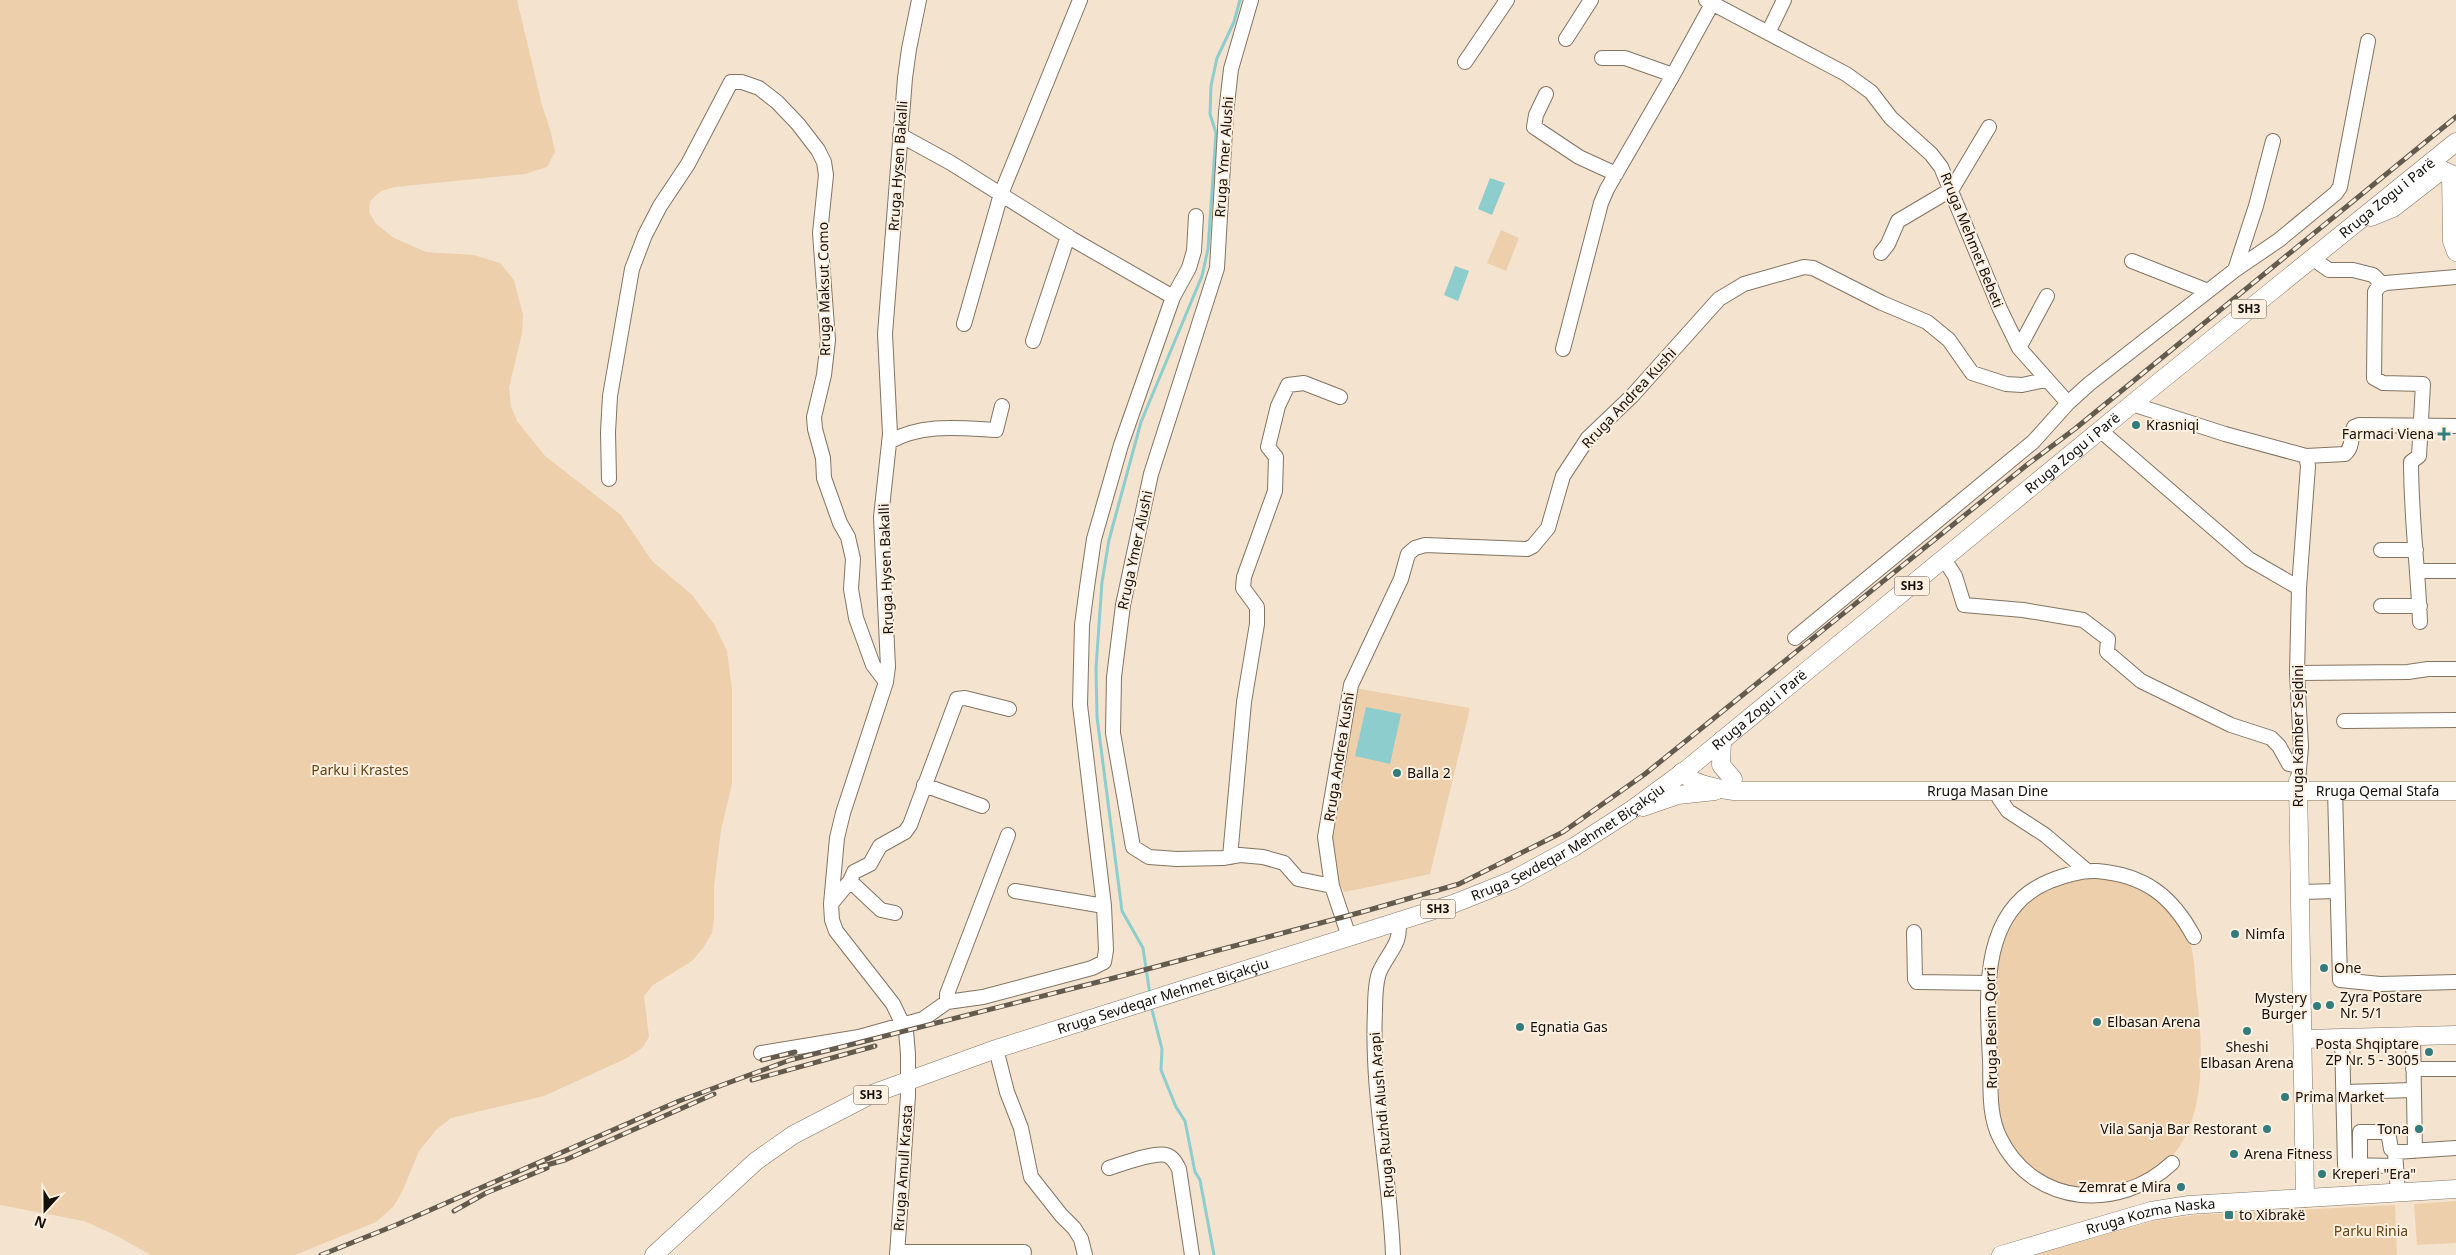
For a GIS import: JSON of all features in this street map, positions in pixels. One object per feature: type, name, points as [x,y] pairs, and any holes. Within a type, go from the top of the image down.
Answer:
[{"type":"main road","name":"Rruga Zogu i Parë","points":[[1686,769],[2456,142]]},
{"type":"main road","points":[[2356,222],[2393,208],[2442,170],[2447,171],[2450,174],[2452,241],[2456,252]]},
{"type":"main road","points":[[1633,809],[1651,806],[1691,793],[1733,785],[1721,765],[1722,740]]},
{"type":"main road","name":"Rruga Masan Dine","points":[[1686,769],[1733,785],[1999,791],[2298,779]]},
{"type":"main road","name":"Rruga Sevdeqar Mehmet Biçakçiu","points":[[654,1255],[756,1161],[792,1135],[872,1094],[996,1049],[1453,904],[1513,880],[1574,847],[1633,809],[1686,769]]},
{"type":"main road","name":"Rruga Qemal Stafa","points":[[2298,779],[2456,780]]},
{"type":"main road","name":"Rruga Qemal Stafa","points":[[2298,779],[2335,790],[2456,791]]},
{"type":"main road","name":"Rruga Masan Dine","points":[[1733,785],[2298,779]]},
{"type":"main road","name":"Rruga Kamber Sejdini","points":[[2298,779],[2304,1039],[2305,1198]]},
{"type":"main road","points":[[2304,1039],[2456,1035]]},
{"type":"main road","name":"Rruga Kozma Naska","points":[[2001,1255],[2151,1211],[2200,1204],[2456,1189]]},
{"type":"street","name":"Rruga Hysen Bakalli","points":[[909,1080],[907,1038],[903,1024],[892,1004],[836,931],[832,920],[831,904],[837,838],[843,813],[886,682],[889,647],[881,517],[889,442],[885,334],[908,49],[919,0]]},
{"type":"street","points":[[964,324],[1001,194],[1080,0]]},
{"type":"street","name":"Rruga Ymer Alushi","points":[[1251,0],[1231,69],[1226,113],[1217,268],[1151,474],[1122,605],[1114,677],[1113,733],[1133,847],[1149,857],[1178,859],[1240,855],[1263,857],[1284,864],[1298,879],[1332,886]]},
{"type":"street","points":[[1465,62],[1507,0]]},
{"type":"street","points":[[1566,39],[1592,0]]},
{"type":"street","points":[[1768,32],[1784,0]]},
{"type":"street","points":[[1563,349],[1601,203],[1673,75],[1709,2]]},
{"type":"street","name":"Rruga Mehmet Bebeti","points":[[1709,2],[1768,32],[1863,85],[1891,118],[1931,154],[1941,166],[1952,189],[2000,308],[2019,348],[2045,380],[2068,403]]},
{"type":"street","points":[[1795,638],[2033,442],[2068,403],[2089,384],[2235,270],[2325,204],[2340,186],[2368,41]]},
{"type":"street","points":[[1602,58],[1625,58],[1673,75]]},
{"type":"street","name":"Rruga Maksut Como","points":[[609,479],[608,432],[610,396],[632,269],[645,235],[672,185],[688,164],[731,82],[742,82],[759,88],[798,124],[818,150],[824,162],[826,175],[820,233],[828,340],[824,375],[814,417],[814,430],[823,458],[824,478],[840,523],[848,536],[853,559],[851,589],[856,618],[873,665],[886,682]]},
{"type":"street","points":[[1546,94],[1536,115],[1534,127],[1579,157],[1616,174]]},
{"type":"street","points":[[1881,253],[1888,244],[1898,221],[1952,189],[1989,127]]},
{"type":"street","points":[[900,135],[951,163],[1068,236],[1173,297]]},
{"type":"street","points":[[2235,270],[2256,206],[2273,140]]},
{"type":"street","points":[[761,1053],[859,1037],[923,1019],[947,1002],[983,997],[1100,965],[1106,957],[1104,906],[1080,705],[1083,616],[1094,539],[1111,479],[1173,297],[1189,268],[1194,251],[1196,216]]},
{"type":"street","points":[[1033,341],[1068,236]]},
{"type":"street","points":[[2312,258],[2329,270],[2353,270],[2373,275],[2382,284]]},
{"type":"street","points":[[2132,261],[2208,291]]},
{"type":"street","name":"Rruga Andrea Kushi","points":[[1332,886],[1325,837],[1350,685],[1400,579],[1408,554],[1415,548],[1425,546],[1527,549],[1533,546],[1548,528],[1563,476],[1588,438],[1632,396],[1718,299],[1744,284],[1804,267],[1812,268],[1882,303],[1927,322],[1949,340],[1972,373],[2006,384],[2022,385],[2045,380]]},
{"type":"street","points":[[2420,622],[2419,571],[2412,510],[2410,462],[2419,456],[2423,384],[2383,383],[2374,378],[2376,292],[2382,284],[2456,277]]},
{"type":"street","points":[[2019,348],[2047,296]]},
{"type":"street","points":[[1230,857],[1244,702],[1257,624],[1257,607],[1243,588],[1244,577],[1275,490],[1276,456],[1268,446],[1278,406],[1288,385],[1304,383],[1340,397]]},
{"type":"street","points":[[2132,404],[2306,456],[2345,454],[2352,444],[2352,431],[2354,427],[2359,425],[2421,424],[2456,426]]},
{"type":"street","points":[[889,442],[905,432],[936,428],[996,430],[1002,406]]},
{"type":"street","points":[[2101,431],[2249,560],[2299,588]]},
{"type":"street","name":"Rruga Kamber Sejdini","points":[[2298,779],[2301,747],[2297,673],[2299,588],[2308,466],[2306,456]]},
{"type":"street","points":[[2381,550],[2416,550]]},
{"type":"street","points":[[1944,560],[1955,576],[1964,605],[2023,610],[2083,620],[2108,639],[2107,652],[2141,681],[2231,725],[2271,738],[2279,746],[2298,779]]},
{"type":"street","points":[[2419,571],[2456,571]]},
{"type":"street","points":[[2381,606],[2420,606]]},
{"type":"street","points":[[2297,673],[2408,672],[2428,669],[2456,669]]},
{"type":"street","points":[[831,904],[854,872],[870,864],[880,846],[905,832],[910,825],[957,699],[965,698],[1009,709]]},
{"type":"street","points":[[2344,721],[2456,720]]},
{"type":"street","points":[[924,785],[982,806]]},
{"type":"street","points":[[2335,790],[2340,980],[2380,984],[2456,982]]},
{"type":"street","points":[[1999,791],[1999,798],[2008,811],[2045,835],[2086,870]]},
{"type":"street","points":[[947,1002],[947,994],[1008,835]]},
{"type":"street","name":"Rruga Besim Qorri","points":[[2172,1163],[2151,1181],[2138,1187],[2124,1192],[2098,1196],[2082,1196],[2056,1189],[2030,1174],[2016,1162],[1999,1137],[1993,1118],[1989,1038],[1993,947],[1998,932],[2013,908],[2022,898],[2044,884],[2086,870],[2120,874],[2149,885],[2165,896],[2177,909],[2194,937]]},
{"type":"street","points":[[850,880],[881,910],[895,913]]},
{"type":"street","points":[[1332,886],[1349,937]]},
{"type":"street","points":[[1015,891],[1104,906]]},
{"type":"street","points":[[2301,892],[2337,891]]},
{"type":"street","name":"Rruga Ruzhdi Alush Arapi","points":[[1393,1255],[1392,1220],[1378,1101],[1374,1014],[1379,974],[1400,936],[1398,922]]},
{"type":"street","points":[[1914,932],[1915,979],[1917,982],[1990,983]]},
{"type":"street","points":[[2413,1037],[2415,1151]]},
{"type":"street","points":[[2342,1038],[2345,1092],[2345,1165],[2360,1165],[2396,1159],[2415,1151],[2456,1148]]},
{"type":"street","points":[[996,1049],[1007,1092],[1021,1128],[1031,1176],[1061,1215],[1074,1228],[1085,1255]]},
{"type":"street","points":[[2414,1069],[2456,1068]]},
{"type":"street","name":"Rruga Amull Krasta","points":[[897,1253],[909,1080]]},
{"type":"street","points":[[2345,1092],[2414,1090]]},
{"type":"street","points":[[2360,1165],[2360,1132],[2388,1132],[2391,1149],[2396,1159],[2398,1192]]},
{"type":"street","points":[[1108,1168],[1156,1155],[1166,1155],[1175,1161],[1179,1169],[1192,1255]]},
{"type":"street","points":[[897,1253],[1024,1252]]},
{"type":"green space","name":"Parku i Krastes","points":[[0,0],[517,0],[555,152],[547,167],[525,174],[395,187],[381,191],[370,201],[369,212],[376,224],[394,238],[426,252],[474,255],[500,263],[514,280],[523,315],[522,333],[509,388],[511,407],[517,421],[545,456],[621,515],[652,561],[692,595],[714,624],[727,651],[732,690],[732,784],[721,830],[714,886],[712,933],[692,961],[653,985],[644,996],[649,1037],[642,1048],[625,1059],[544,1096],[451,1118],[436,1130],[419,1151],[402,1192],[393,1207],[376,1222],[295,1255],[151,1255],[115,1235],[84,1221],[0,1205]]},
{"type":"green space","points":[[1501,230],[1519,238],[1506,271],[1487,263]]},
{"type":"green space","name":"Balla 2","points":[[1354,688],[1470,708],[1430,874],[1345,892],[1339,885],[1330,838]]},
{"type":"green space","name":"Elbasan Arena","points":[[2099,878],[2124,883],[2147,893],[2158,900],[2184,929],[2191,945],[2194,962],[2201,1053],[2200,1082],[2195,1110],[2186,1135],[2172,1157],[2151,1174],[2123,1185],[2094,1192],[2070,1188],[2043,1178],[2020,1160],[2007,1142],[2002,1130],[1997,1105],[1994,996],[1996,962],[2000,943],[2007,926],[2018,912],[2030,900],[2045,891],[2062,884]]},
{"type":"green space","points":[[2456,1201],[2456,1243],[2417,1245],[2414,1204]]},
{"type":"green space","name":"Parku Rinia","points":[[2395,1205],[2397,1255],[2035,1255],[2153,1221],[2195,1215]]},
{"type":"water","points":[[1490,178],[1505,183],[1492,215],[1478,209]]},
{"type":"water","points":[[1455,266],[1469,271],[1458,301],[1444,295]]},
{"type":"water","points":[[1366,707],[1401,714],[1390,764],[1355,756]]},
{"type":"waterway","points":[[1150,995],[1143,948],[1122,911],[1097,717],[1096,668],[1102,582],[1109,540],[1141,422],[1202,276],[1208,249],[1216,133],[1210,114],[1211,86],[1217,58],[1234,22],[1240,0]]},
{"type":"waterway","points":[[1151,1006],[1162,1049],[1161,1070],[1176,1107],[1185,1121],[1195,1172],[1200,1180],[1214,1255]]},
{"type":"railway","points":[[321,1255],[396,1225],[679,1101],[790,1060],[1110,979],[1362,912],[1459,884],[1563,832],[1645,774],[2028,464],[2076,428],[2456,117]]},
{"type":"railway","points":[[752,1080],[875,1046]]},
{"type":"railway","points":[[762,1060],[795,1052]]},
{"type":"railway","points":[[539,1167],[565,1160],[714,1094]]},
{"type":"railway","points":[[454,1211],[486,1193],[547,1168]]},
{"type":"place","name":"Krasniqi","points":[[2136,425]]},
{"type":"place","name":"Farmaci Viena","points":[[2444,434]]},
{"type":"place","name":"Balla 2","points":[[1397,773]]},
{"type":"place","name":"Nimfa","points":[[2235,934]]},
{"type":"place","name":"One","points":[[2324,968]]},
{"type":"place","name":"Zyra Postare Nr. 5/1","points":[[2330,1005]]},
{"type":"place","name":"Mystery Burger","points":[[2317,1006]]},
{"type":"place","name":"Elbasan Arena","points":[[2097,1022]]},
{"type":"place","name":"Egnatia Gas","points":[[1520,1027]]},
{"type":"place","name":"Sheshi Elbasan Arena","points":[[2247,1031]]},
{"type":"place","name":"Posta Shqiptare ZP Nr. 5 - 3005","points":[[2429,1052]]},
{"type":"place","name":"Prima Market","points":[[2285,1097]]},
{"type":"place","name":"Vila Sanja Bar Restorant","points":[[2267,1129]]},
{"type":"place","name":"Tona","points":[[2419,1129]]},
{"type":"place","name":"Arena Fitness","points":[[2234,1154]]},
{"type":"place","name":"Kreperi \"Era\"","points":[[2322,1174]]},
{"type":"place","name":"Zemrat e Mira","points":[[2181,1187]]},
{"type":"place","name":"to Xibrakë","points":[[2229,1215]]}]
